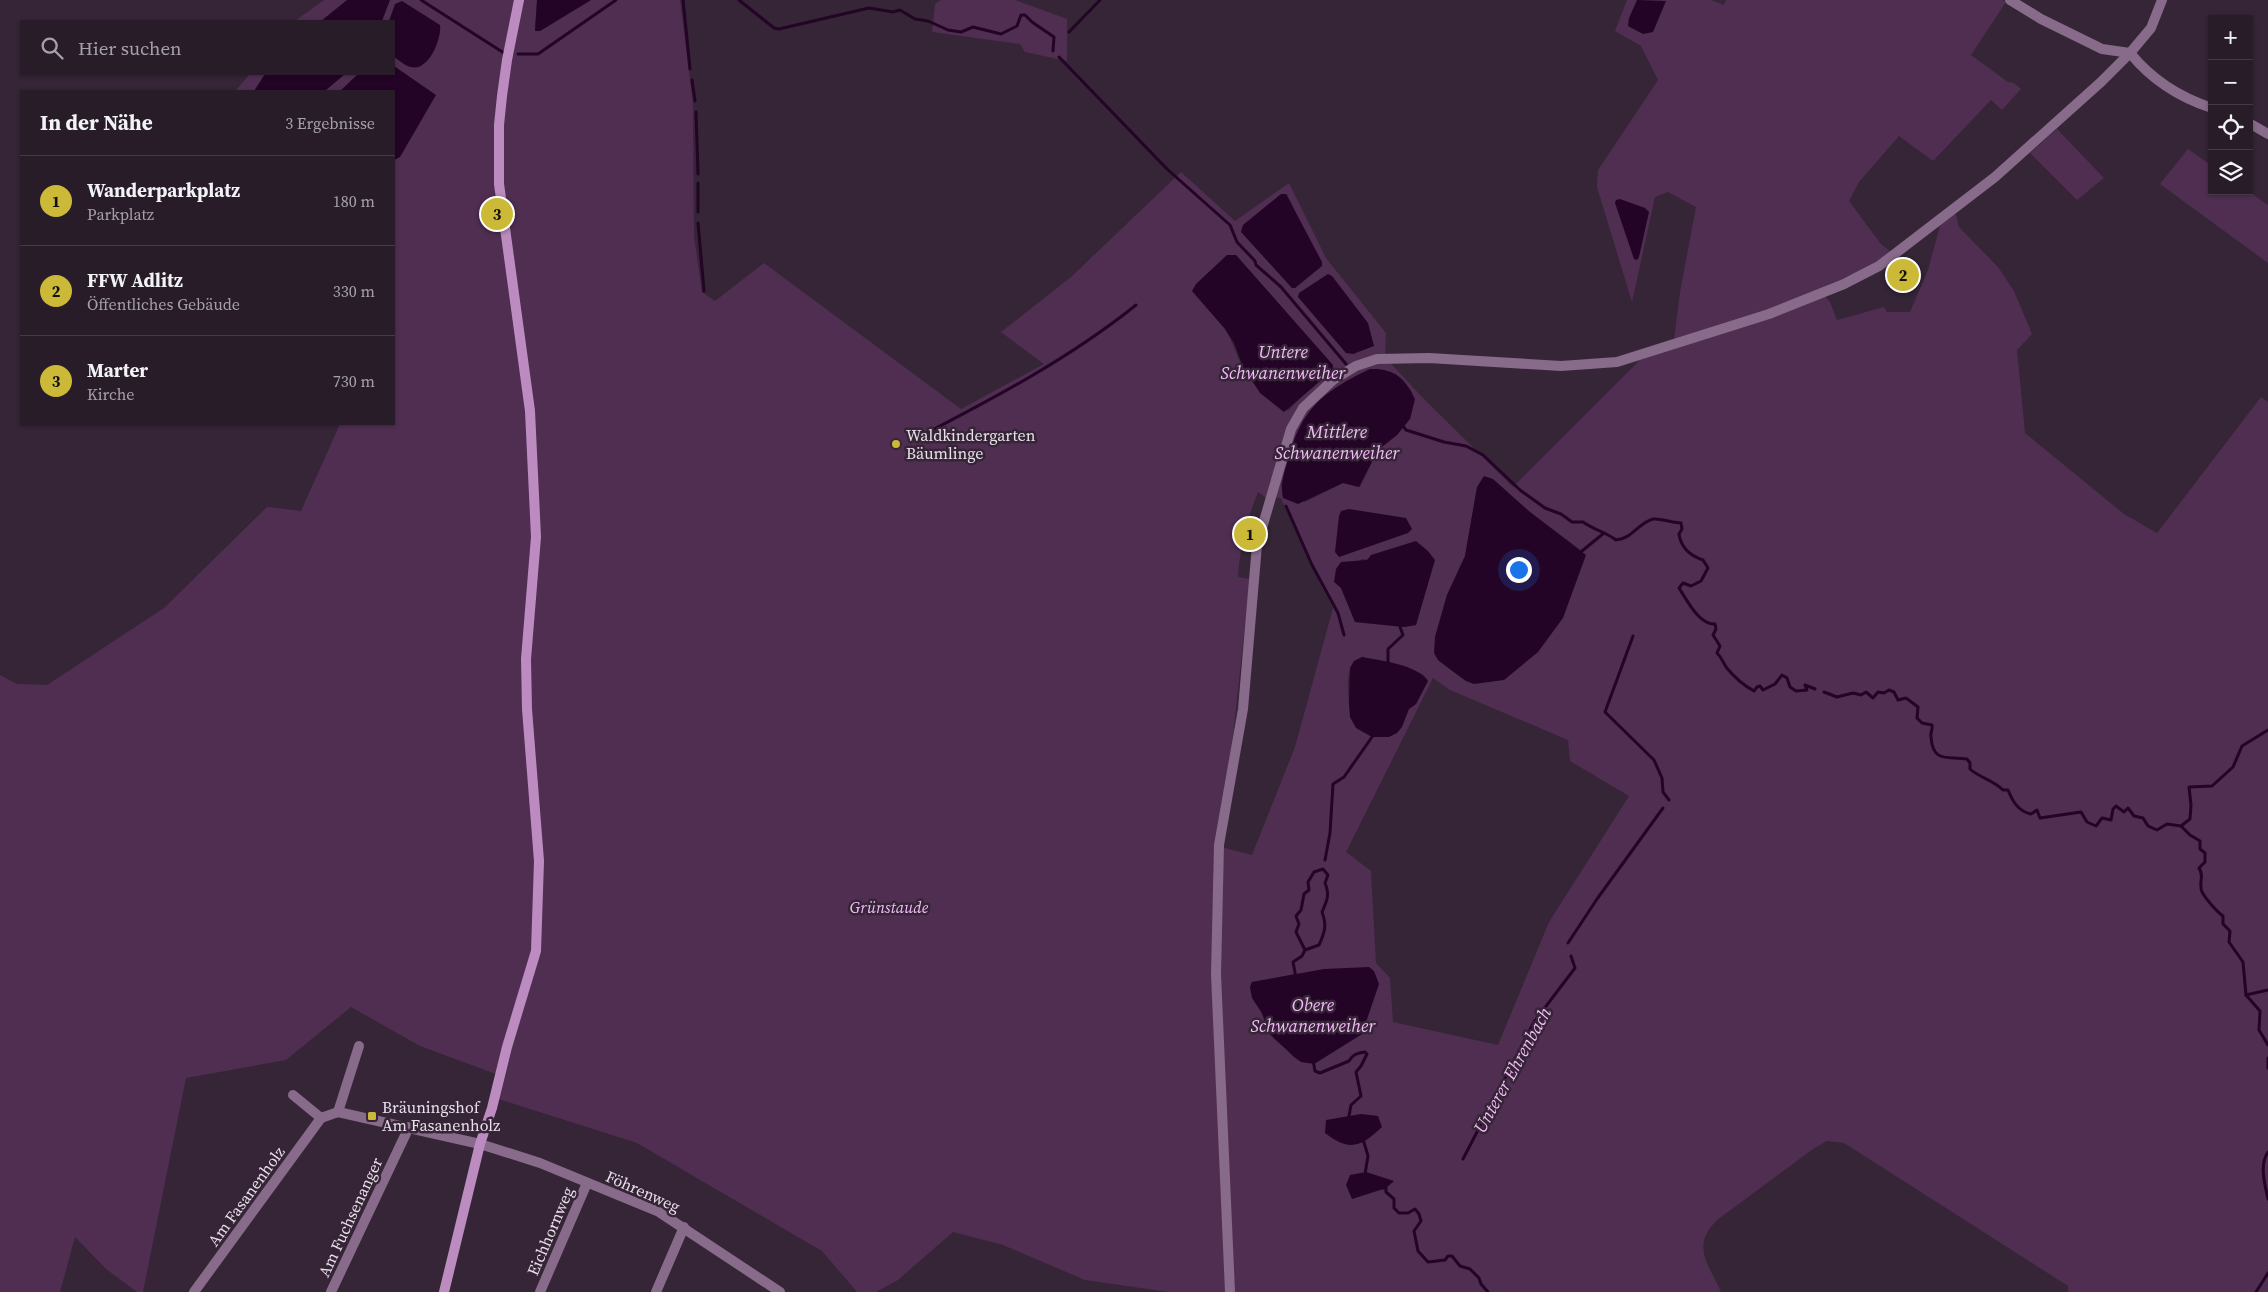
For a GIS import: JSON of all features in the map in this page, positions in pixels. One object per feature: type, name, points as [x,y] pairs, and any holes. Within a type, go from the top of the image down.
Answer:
[{"type":"street","points":[[444,1292],[480,1144],[536,951],[539,862],[527,709],[526,660],[536,537],[530,411],[499,184],[502,96],[507,60],[520,0]]},
{"type":"street","points":[[2010,0],[2041,19],[2102,49],[2130,53],[2143,69],[2166,87],[2183,97],[2208,106]]},
{"type":"street","points":[[1230,1292],[1216,974],[1219,845],[1243,709],[1257,545],[1291,429],[1303,408],[1333,380],[1356,366],[1377,359],[1420,358],[1561,366],[1616,362],[1769,314],[1844,284],[1879,266],[1995,177],[2101,82],[2130,53],[2151,28],[2162,0]]},
{"type":"street","points":[[2253,125],[2268,134]]},
{"type":"street","points":[[338,1112],[359,1046]]},
{"type":"street","points":[[293,1095],[321,1118],[338,1112],[480,1144]]},
{"type":"street","name":"Am Fasanenholz","points":[[194,1292],[321,1118]]},
{"type":"street","name":"Am Fuchsenanger","points":[[331,1292],[409,1127]]},
{"type":"street","name":"Föhrenweg","points":[[480,1144],[540,1163],[659,1212],[780,1292]]},
{"type":"street","name":"Eichhornweg","points":[[540,1292],[587,1182]]},
{"type":"street","points":[[656,1292],[684,1227]]},
{"type":"green space","name":"Grünstaude","points":[[324,0],[537,0],[535,31],[540,31],[591,0],[680,0],[693,103],[694,236],[702,292],[715,301],[764,263],[961,409],[1044,364],[1001,332],[1071,277],[1181,172],[1235,221],[1289,183],[1326,258],[1386,333],[1385,357],[1422,397],[1513,487],[1640,360],[1770,317],[1824,295],[1830,302],[1837,320],[1884,307],[1887,312],[1910,312],[1928,270],[1941,222],[1955,211],[1959,227],[1998,267],[2014,291],[2032,334],[2017,350],[2025,433],[2124,514],[2157,533],[2261,397],[2268,402],[2268,1292],[2068,1292],[2068,1286],[1844,1143],[1827,1141],[1813,1149],[1717,1220],[1709,1229],[1703,1247],[1704,1255],[1721,1292],[1168,1292],[1085,1280],[1003,1245],[953,1232],[898,1280],[876,1292],[857,1292],[822,1251],[637,1143],[492,1097],[496,1074],[420,1046],[351,1007],[286,1060],[186,1078],[143,1292],[137,1292],[106,1269],[75,1237],[60,1292],[0,1292],[0,675],[17,684],[47,685],[164,608],[267,507],[301,511],[340,425],[395,425],[395,90],[236,90],[249,75],[395,75],[395,20],[296,20]],"holes":[[[1287,194],[1299,220],[1296,288],[1292,288],[1241,231]],[[1225,329],[1304,394],[1288,411],[1257,387],[1247,375]],[[1395,373],[1412,392],[1410,419],[1397,435],[1378,450],[1360,487],[1343,483],[1305,502],[1281,486],[1283,480]],[[1477,488],[1530,512],[1582,551],[1466,681],[1438,660],[1435,637],[1447,595],[1465,556]],[[1258,492],[1265,497],[1266,501],[1268,497],[1281,498],[1310,564],[1333,608],[1295,747],[1252,855],[1221,847],[1250,579],[1238,577],[1239,566],[1242,544]],[[1361,559],[1432,565],[1416,625],[1404,627],[1355,622],[1341,588]],[[1362,657],[1423,674],[1428,681],[1416,704],[1409,709],[1349,704],[1348,677],[1352,665]],[[1433,678],[1450,690],[1568,740],[1570,761],[1629,796],[1549,922],[1498,1045],[1393,1022],[1390,978],[1376,963],[1371,871],[1346,852]],[[1295,974],[1362,1034],[1314,1064],[1290,1051],[1273,1038],[1252,996],[1252,982]],[[1366,1172],[1393,1181],[1386,1188],[1352,1199]]]},
{"type":"green space","points":[[941,0],[1015,0],[1067,19],[1067,61],[1025,52],[1020,44],[932,32],[935,4]]},
{"type":"green space","points":[[1627,0],[1711,0],[1724,5],[1726,0],[2003,0],[2006,2],[1971,55],[2008,82],[2014,83],[2021,89],[2002,110],[1991,100],[1933,161],[1899,136],[1859,182],[1849,201],[1881,244],[1892,253],[1875,265],[1768,310],[1674,340],[1680,292],[1696,207],[1668,192],[1655,197],[1632,302],[1597,187],[1598,170],[1658,80],[1641,46],[1615,31]]},
{"type":"green space","points":[[2057,129],[2104,178],[2077,200],[2030,153]]},
{"type":"green space","points":[[2188,149],[2208,163],[2208,195],[2253,194],[2268,205],[2268,263],[2160,184]]},
{"type":"water","points":[[347,0],[390,0],[382,20],[322,20]]},
{"type":"water","points":[[537,0],[591,0],[540,31],[535,31]]},
{"type":"water","points":[[1637,0],[1666,1],[1653,32],[1643,34],[1628,26],[1629,18]]},
{"type":"water","points":[[402,1],[440,25],[439,38],[433,53],[429,59],[417,67],[411,67],[395,58],[395,20],[389,20],[395,4]]},
{"type":"water","points":[[395,67],[436,95],[400,157],[395,160],[395,90],[341,90],[357,75],[395,75]]},
{"type":"water","points":[[264,75],[344,75],[326,90],[255,90]]},
{"type":"water","points":[[1281,194],[1286,194],[1322,262],[1322,266],[1295,288],[1292,288],[1241,232],[1243,225]]},
{"type":"water","points":[[1620,199],[1645,208],[1649,212],[1637,260],[1634,259],[1615,203],[1616,200]]},
{"type":"water","name":"Untere Schwanenweiher","points":[[1227,255],[1236,255],[1333,365],[1333,370],[1284,412],[1260,393],[1243,367],[1234,343],[1225,329],[1192,291],[1196,284]]},
{"type":"water","name":"Untere Schwanenweiher","points":[[1328,274],[1332,276],[1368,323],[1374,346],[1353,354],[1346,353],[1298,297],[1299,293]]},
{"type":"water","name":"Mittlere Schwanenweiher","points":[[1370,369],[1386,370],[1398,376],[1407,385],[1415,399],[1410,419],[1397,435],[1378,450],[1359,487],[1343,483],[1298,504],[1283,498],[1282,483],[1293,442],[1308,414],[1327,394]]},
{"type":"water","points":[[1484,476],[1493,479],[1530,512],[1586,555],[1563,618],[1538,652],[1504,680],[1474,684],[1466,681],[1438,660],[1434,653],[1435,637],[1447,595],[1465,556],[1477,487]]},
{"type":"water","name":"Mittlere Schwanenweiher","points":[[1349,509],[1406,518],[1412,529],[1408,533],[1339,557],[1335,552],[1339,516],[1341,511]]},
{"type":"water","points":[[1416,541],[1435,560],[1416,625],[1404,627],[1355,622],[1341,588],[1334,582],[1336,569],[1341,562],[1367,560],[1371,555]]},
{"type":"water","points":[[1362,657],[1407,667],[1423,675],[1428,681],[1416,704],[1409,709],[1402,727],[1397,733],[1389,737],[1372,737],[1356,728],[1350,717],[1350,668],[1354,661]]},
{"type":"water","name":"Obere Schwanenweiher","points":[[1369,967],[1374,971],[1379,984],[1362,1034],[1314,1064],[1301,1062],[1269,1033],[1262,1013],[1252,998],[1250,987],[1252,982],[1324,969]]},
{"type":"water","points":[[1361,1114],[1378,1116],[1382,1127],[1361,1143],[1348,1145],[1333,1139],[1325,1133],[1326,1120]]},
{"type":"water","points":[[1366,1172],[1394,1181],[1386,1188],[1352,1199],[1346,1185],[1350,1175]]},
{"type":"waterway","points":[[421,0],[504,53]]},
{"type":"waterway","points":[[518,54],[538,54],[616,0]]},
{"type":"waterway","points":[[683,0],[690,69]]},
{"type":"waterway","points":[[739,0],[774,28],[779,29],[869,8],[893,12],[900,10],[915,19],[928,21],[948,30],[961,32],[973,27],[1001,34],[1017,26],[1021,15],[1025,15],[1054,37],[1053,51]]},
{"type":"waterway","points":[[1069,32],[1100,0]]},
{"type":"waterway","points":[[1059,57],[1167,169],[1230,225],[1237,242],[1255,261],[1256,265],[1281,287],[1346,364]]},
{"type":"waterway","points":[[692,80],[695,101]]},
{"type":"waterway","points":[[696,112],[698,174]]},
{"type":"waterway","points":[[698,183],[698,212]]},
{"type":"waterway","points":[[698,223],[704,291]]},
{"type":"waterway","points":[[921,436],[1032,376],[1085,342],[1136,305]]},
{"type":"waterway","points":[[1403,426],[1406,430],[1444,442],[1466,446],[1483,455],[1520,490],[1545,508],[1561,514],[1572,522],[1583,522],[1616,540],[1626,537],[1653,519],[1681,523],[1682,529],[1679,534],[1684,547],[1691,554],[1703,560],[1708,568],[1701,581],[1691,586],[1683,583],[1679,588],[1699,616],[1709,623],[1715,624],[1716,629],[1713,635],[1720,646],[1717,653],[1726,667],[1754,691],[1757,687],[1760,686],[1763,690],[1775,684],[1782,675],[1787,678],[1790,687],[1796,691],[1807,690],[1805,685],[1815,689]]},
{"type":"waterway","points":[[1286,506],[1312,565],[1338,613],[1344,635]]},
{"type":"waterway","points":[[1582,551],[1604,533]]},
{"type":"waterway","points":[[1388,663],[1388,649],[1403,635],[1400,627]]},
{"type":"waterway","points":[[1633,636],[1605,712],[1654,760],[1662,778],[1663,792],[1669,800]]},
{"type":"waterway","points":[[1824,692],[1837,697],[1853,693],[1861,695],[1866,692],[1873,698],[1878,692],[1884,693],[1889,690],[1894,692],[1898,700],[1906,698],[1918,707],[1917,718],[1922,723],[1932,725],[1932,745],[1938,755],[1947,758],[1967,759],[1970,763],[1970,769],[2003,790],[2008,790],[2014,802],[2023,811],[2031,814],[2037,810],[2040,818],[2081,812],[2087,822],[2096,826],[2102,818],[2111,820],[2113,809],[2116,806],[2124,812],[2128,808],[2134,816],[2143,818],[2148,826],[2157,830],[2167,824],[2181,826],[2200,841],[2200,849],[2205,853],[2205,862],[2199,868],[2201,871],[2202,892],[2211,905],[2223,916],[2223,924],[2230,931],[2229,942],[2243,962],[2246,995],[2260,1011],[2259,1030],[2268,1045]]},
{"type":"waterway","points":[[2181,826],[2190,819],[2189,787],[2212,786],[2233,767],[2242,746],[2268,730]]},
{"type":"waterway","points":[[1325,860],[1330,833],[1333,784],[1344,777],[1372,737]]},
{"type":"waterway","name":"Unterer Ehrenbach","points":[[1568,943],[1597,899],[1663,808]]},
{"type":"waterway","points":[[1296,978],[1293,962],[1302,956],[1305,950],[1296,932],[1299,924],[1296,916],[1301,910],[1304,894],[1309,890],[1308,882],[1314,872],[1323,869],[1328,875],[1325,883],[1327,898],[1322,912],[1325,925],[1324,932],[1319,945],[1305,950]]},
{"type":"waterway","name":"Unterer Ehrenbach","points":[[1463,1159],[1534,1022],[1575,968],[1571,956]]},
{"type":"waterway","points":[[2246,995],[2268,990]]},
{"type":"waterway","points":[[1313,1060],[1315,1071],[1320,1073],[1349,1061],[1356,1054],[1365,1052],[1367,1054],[1356,1072],[1361,1096],[1351,1105],[1349,1116],[1351,1119]]},
{"type":"waterway","points":[[2268,1058],[2268,1068]]},
{"type":"waterway","points":[[1363,1139],[1368,1156],[1365,1174]]},
{"type":"waterway","points":[[2268,1152],[2263,1169],[2268,1199]]},
{"type":"waterway","points":[[1382,1188],[1386,1188],[1386,1192],[1394,1199],[1394,1208],[1399,1213],[1408,1213],[1415,1209],[1419,1214],[1421,1221],[1414,1231],[1418,1251],[1428,1262],[1445,1260],[1448,1256],[1452,1256],[1460,1266],[1470,1269],[1479,1278],[1481,1284],[1488,1292]]},
{"type":"waterway","points":[[2256,1292],[2268,1273]]},
{"type":"place","name":"Marter","points":[[497,214]]},
{"type":"place","name":"FFW Adlitz","points":[[1903,275]]},
{"type":"place","name":"Waldkindergarten Bäumlinge","points":[[896,444]]},
{"type":"place","name":"Wanderparkplatz","points":[[1250,534]]},
{"type":"place","name":"Bräuningshof Am Fasanenholz","points":[[372,1116]]}]
